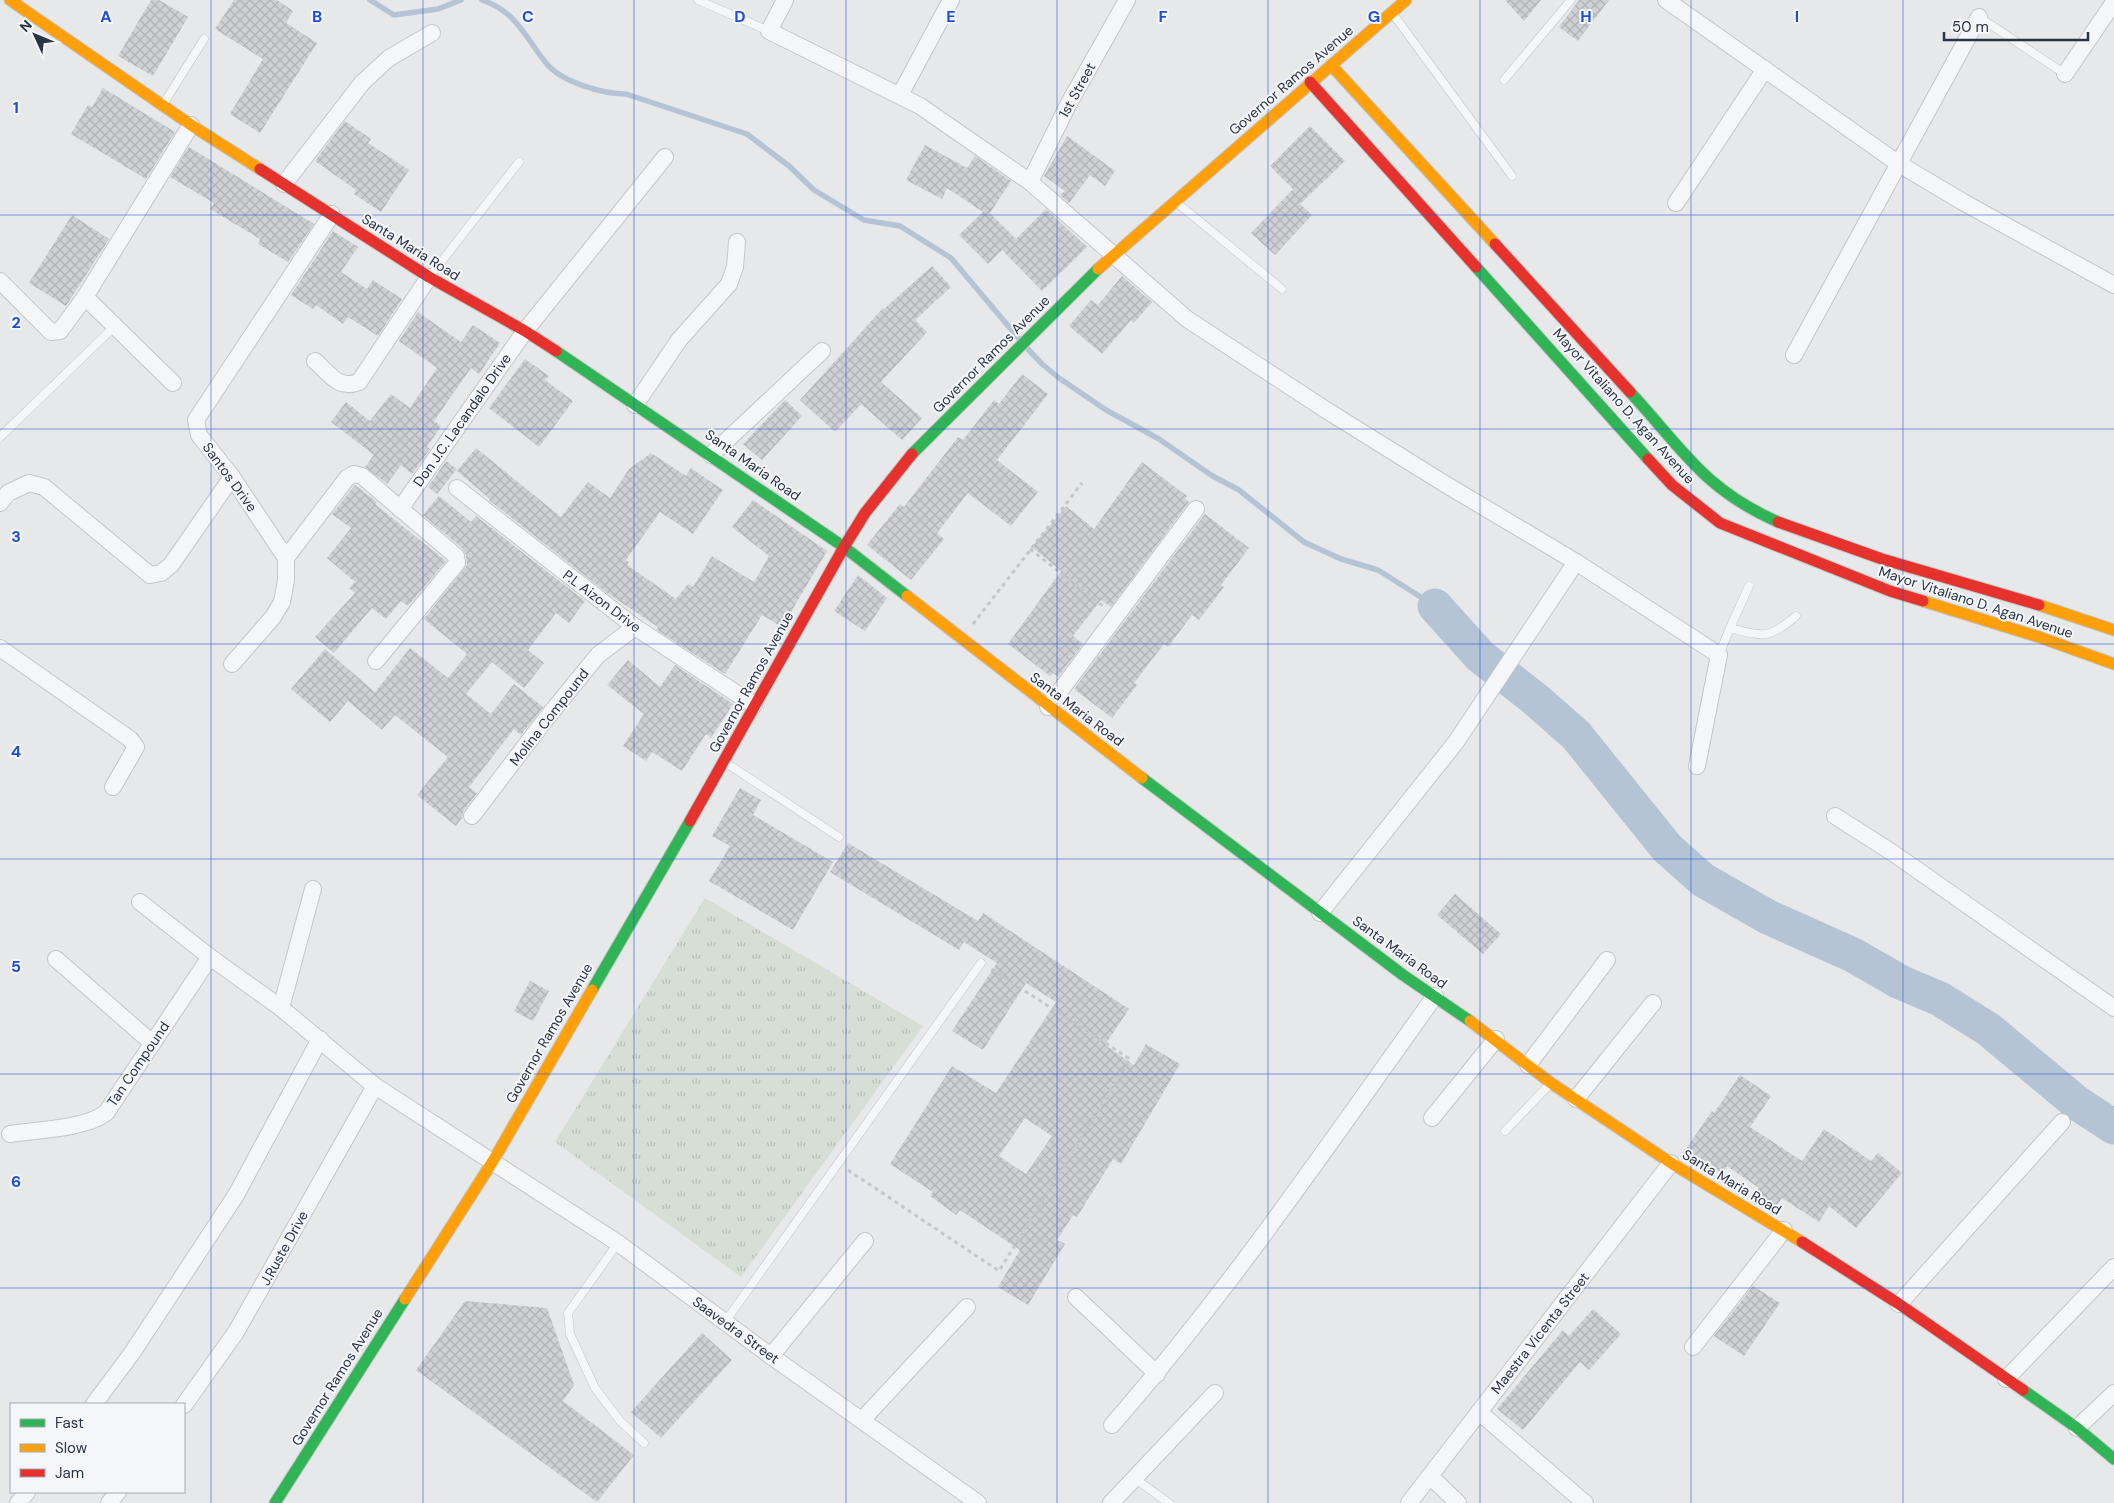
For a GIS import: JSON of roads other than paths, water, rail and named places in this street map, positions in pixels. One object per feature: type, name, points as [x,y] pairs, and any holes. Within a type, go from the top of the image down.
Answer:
[{"type":"main road","name":"Santa Maria Road","points":[[10,0],[191,125],[429,277],[525,331],[711,455],[844,547],[961,640],[1320,913],[1403,975],[1496,1039],[1552,1083],[1671,1164],[1784,1230],[1899,1304],[2077,1428],[2114,1459]]},
{"type":"main road","name":"Governor Ramos Avenue","points":[[276,1503],[492,1161],[724,762],[754,705],[865,513],[902,464],[1113,254],[1406,0]]},
{"type":"main road","name":"Mayor Vitaliano D. Agan Avenue","points":[[1331,65],[1650,413],[1681,475],[1734,499],[1788,527],[1899,565],[2054,608],[2114,630]]},
{"type":"main road","name":"Mayor Vitaliano D. Agan Avenue","points":[[1310,82],[1681,475],[1720,523],[1781,550],[1890,591],[2039,637],[2114,664]]},
{"type":"main road","points":[[1974,617],[1980,587]]},
{"type":"street","points":[[785,0],[769,31],[900,95],[1004,162],[1030,182],[1187,319],[1310,400],[1444,484],[1576,562],[1719,655],[1697,766]]},
{"type":"street","points":[[900,95],[950,0]]},
{"type":"street","name":"1st Street","points":[[1030,182],[1068,105],[1127,0]]},
{"type":"street","points":[[1666,0],[1899,164],[1963,202],[2114,285]]},
{"type":"street","points":[[2065,74],[2114,2]]},
{"type":"street","points":[[1794,355],[1979,17]]},
{"type":"street","points":[[284,184],[362,83],[389,58],[432,34]]},
{"type":"street","points":[[1676,203],[1764,69]]},
{"type":"street","points":[[0,281],[51,332],[60,331],[85,297],[191,125]]},
{"type":"street","name":"Don J.C. Lacandalo Drive","points":[[400,509],[525,331],[665,157]]},
{"type":"street","name":"Santos Drive","points":[[286,558],[232,477],[199,435],[196,420],[332,214]]},
{"type":"street","points":[[635,405],[680,340],[728,284],[734,267],[737,242]]},
{"type":"street","points":[[316,361],[341,385],[350,386],[359,382],[429,277]]},
{"type":"street","points":[[85,297],[173,383]]},
{"type":"street","points":[[711,455],[822,351]]},
{"type":"street","points":[[232,664],[273,616],[282,602],[286,580],[286,558],[347,478],[354,474],[362,476],[458,559],[376,662]]},
{"type":"street","points":[[0,503],[8,494],[29,483],[44,487],[150,575],[161,573],[171,565],[232,477]]},
{"type":"street","name":"P.L Aizon Drive","points":[[457,488],[635,627],[754,705]]},
{"type":"street","points":[[1048,706],[1196,510]]},
{"type":"street","points":[[1320,913],[1456,742],[1576,562]]},
{"type":"street","name":"Molina Compound","points":[[472,816],[545,720],[598,655],[635,627]]},
{"type":"street","points":[[0,648],[130,739],[136,747],[113,787]]},
{"type":"street","points":[[1835,816],[1893,853],[2114,1008]]},
{"type":"street","points":[[282,1008],[312,889]]},
{"type":"street","name":"Saavedra Street","points":[[140,902],[210,957],[282,1008],[375,1086],[618,1243],[771,1356],[978,1503]]},
{"type":"street","name":"Tan Compound","points":[[10,1134],[52,1129],[97,1120],[106,1113],[151,1042],[210,957]]},
{"type":"street","points":[[56,959],[151,1042]]},
{"type":"street","points":[[1528,1065],[1607,960]]},
{"type":"street","points":[[1112,1425],[1157,1374],[1241,1268],[1435,996]]},
{"type":"street","points":[[1576,1099],[1653,1003]]},
{"type":"street","points":[[95,1403],[132,1353],[236,1195],[320,1039]]},
{"type":"street","points":[[1432,1118],[1496,1039]]},
{"type":"street","name":"J.Ruste Drive","points":[[185,1404],[236,1332],[375,1086]]},
{"type":"street","points":[[1899,1304],[2062,1122]]},
{"type":"street","name":"Maestra Vicenta Street","points":[[1408,1503],[1671,1164]]},
{"type":"street","points":[[1694,1347],[1784,1230]]},
{"type":"street","points":[[771,1356],[865,1241]]},
{"type":"street","points":[[2006,1379],[2114,1268]]},
{"type":"street","points":[[1076,1298],[1157,1374]]},
{"type":"street","points":[[862,1420],[967,1307]]},
{"type":"street","points":[[1111,1503],[1214,1393]]},
{"type":"street","points":[[2077,1428],[2114,1393]]},
{"type":"street","points":[[1479,1412],[1585,1503]]},
{"type":"street","points":[[1430,1476],[1458,1503]]},
{"type":"street","points":[[109,1503],[117,1493]]},
{"type":"lane","points":[[698,0],[769,31]]},
{"type":"lane","points":[[1504,80],[1570,0]]},
{"type":"lane","points":[[1392,13],[1512,176]]},
{"type":"lane","points":[[1979,17],[2065,74]]},
{"type":"lane","points":[[162,106],[204,39]]},
{"type":"lane","points":[[429,277],[519,162]]},
{"type":"lane","points":[[1175,200],[1282,289]]},
{"type":"lane","points":[[0,437],[115,326]]},
{"type":"lane","points":[[1719,655],[1749,586]]},
{"type":"lane","points":[[1730,628],[1762,636],[1777,632],[1796,616]]},
{"type":"lane","points":[[724,762],[839,838]]},
{"type":"lane","points":[[725,1322],[981,963]]},
{"type":"lane","points":[[1505,1131],[1552,1083]]},
{"type":"lane","points":[[618,1243],[568,1313],[570,1334],[595,1388],[620,1421],[644,1443]]},
{"type":"lane","points":[[1134,1478],[1169,1503]]},
{"type":"waterway","points":[[370,0],[394,15],[438,9],[461,0]]},
{"type":"waterway","points":[[482,0],[494,5],[512,18],[546,63],[562,76],[583,86],[606,92],[626,94],[747,134],[789,166],[814,190],[864,220],[900,226],[951,258],[1020,340]]},
{"type":"waterway","points":[[1026,347],[1059,378],[1106,410],[1159,439],[1211,475],[1239,490],[1304,542],[1341,559],[1378,570],[1435,606]]},
{"type":"waterway","points":[[1435,606],[1480,656],[1535,699],[1576,735],[1667,848],[1703,880],[1768,917],[1853,955],[1900,982],[1940,999],[1988,1029],[2077,1103],[2114,1127]]}]
